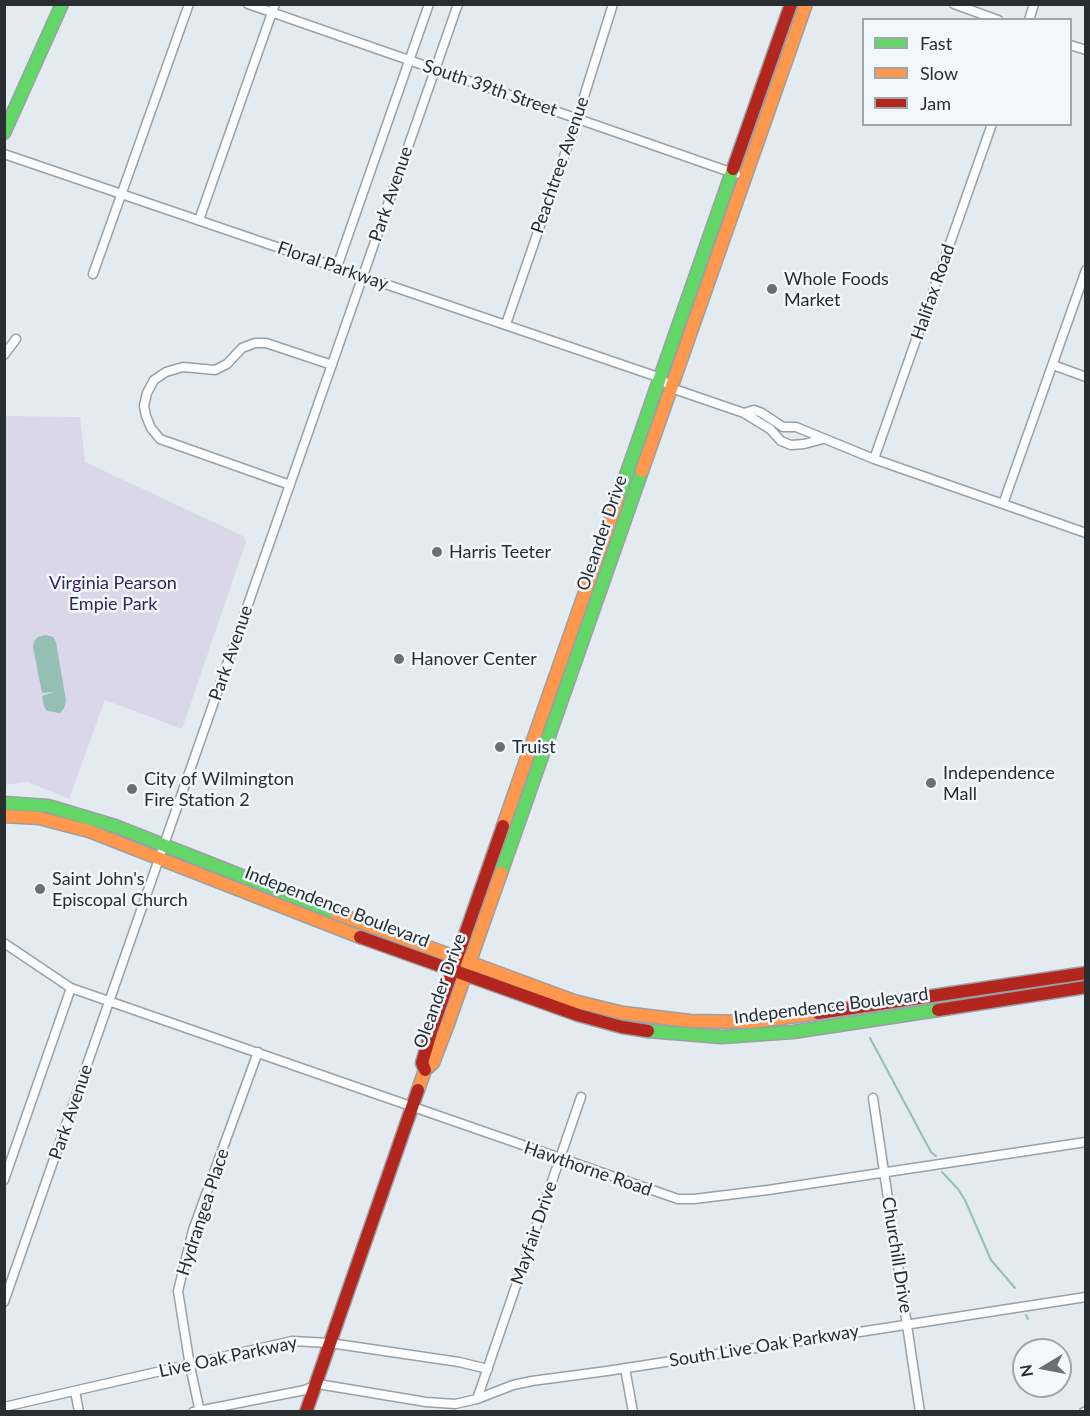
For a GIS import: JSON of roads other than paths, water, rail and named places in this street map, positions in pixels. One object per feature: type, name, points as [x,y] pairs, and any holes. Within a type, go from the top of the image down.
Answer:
[{"type":"main road","points":[[4,133],[62,4]]},
{"type":"main road","name":"Oleander Drive","points":[[306,1412],[425,1070],[433,1063],[465,974],[464,959],[661,378],[791,4]]},
{"type":"main road","name":"Oleander Drive","points":[[425,1070],[422,1064],[425,1053],[453,970],[464,959],[671,388],[806,4]]},
{"type":"main road","name":"Independence Boulevard","points":[[4,803],[48,806],[115,826],[377,929],[583,1004],[623,1013],[706,1022],[752,1022],[1086,973]]},
{"type":"main road","name":"Independence Boulevard","points":[[4,816],[39,818],[70,825],[578,1016],[622,1027],[672,1035],[722,1037],[793,1032],[1086,987]]},
{"type":"main road","points":[[793,1032],[858,1015],[866,1006]]},
{"type":"street","points":[[93,274],[189,4]]},
{"type":"street","name":"South 39th Street","points":[[248,4],[273,9],[435,69],[745,177]]},
{"type":"street","name":"Park Avenue","points":[[337,267],[429,4]]},
{"type":"street","name":"Park Avenue","points":[[4,1302],[458,4]]},
{"type":"street","name":"Peachtree Avenue","points":[[506,324],[577,119],[613,4]]},
{"type":"street","points":[[954,4],[992,18]]},
{"type":"street","points":[[199,220],[273,9]]},
{"type":"street","name":"Halifax Road","points":[[874,459],[991,126]]},
{"type":"street","name":"Floral Parkway","points":[[4,154],[661,378]]},
{"type":"street","points":[[1003,504],[1086,270]]},
{"type":"street","points":[[4,355],[16,339]]},
{"type":"street","points":[[290,485],[160,439],[151,428],[146,416],[144,406],[147,393],[154,380],[166,372],[183,368],[215,370],[226,364],[242,348],[255,343],[266,343],[332,365]]},
{"type":"street","points":[[1053,364],[1086,376]]},
{"type":"street","points":[[661,378],[671,388],[744,413],[791,445],[823,439]]},
{"type":"street","points":[[744,413],[754,410],[783,427],[796,427],[874,459],[1086,533]]},
{"type":"street","name":"Hawthorne Road","points":[[4,943],[72,988],[669,1197],[687,1199],[730,1195],[1086,1142]]},
{"type":"street","points":[[4,1180],[72,988]]},
{"type":"street","name":"Hydrangea Place","points":[[198,1411],[178,1291],[193,1230],[258,1053]]},
{"type":"street","name":"Mayfair Drive","points":[[488,1369],[581,1097]]},
{"type":"street","name":"Churchill Drive","points":[[873,1098],[920,1412]]},
{"type":"street","name":"South Live Oak Parkway","points":[[477,1399],[513,1385],[1086,1297]]},
{"type":"street","name":"Live Oak Parkway","points":[[4,1407],[292,1341],[330,1343],[459,1362],[488,1369]]},
{"type":"street","points":[[625,1368],[633,1412]]},
{"type":"street","points":[[198,1411],[305,1390],[315,1386],[331,1385],[448,1404],[477,1399],[488,1369]]},
{"type":"street","points":[[75,1391],[79,1412]]},
{"type":"waterway","points":[[870,1038],[931,1152],[936,1156]]},
{"type":"waterway","points":[[942,1172],[965,1200],[991,1260],[1015,1288]]},
{"type":"waterway","points":[[1026,1315],[1028,1319]]},
{"type":"place","name":"Whole Foods Market","points":[[772,289]]},
{"type":"place","name":"Harris Teeter","points":[[437,552]]},
{"type":"place","name":"Hanover Center","points":[[399,659]]},
{"type":"place","name":"Truist","points":[[500,747]]},
{"type":"place","name":"Independence Mall","points":[[931,783]]},
{"type":"place","name":"City of Wilmington Fire Station 2","points":[[132,789]]},
{"type":"place","name":"Saint John's Episcopal Church","points":[[40,889]]},
{"type":"park label","name":"Virginia Pearson Empie Park","points":[[113,593]]}]
